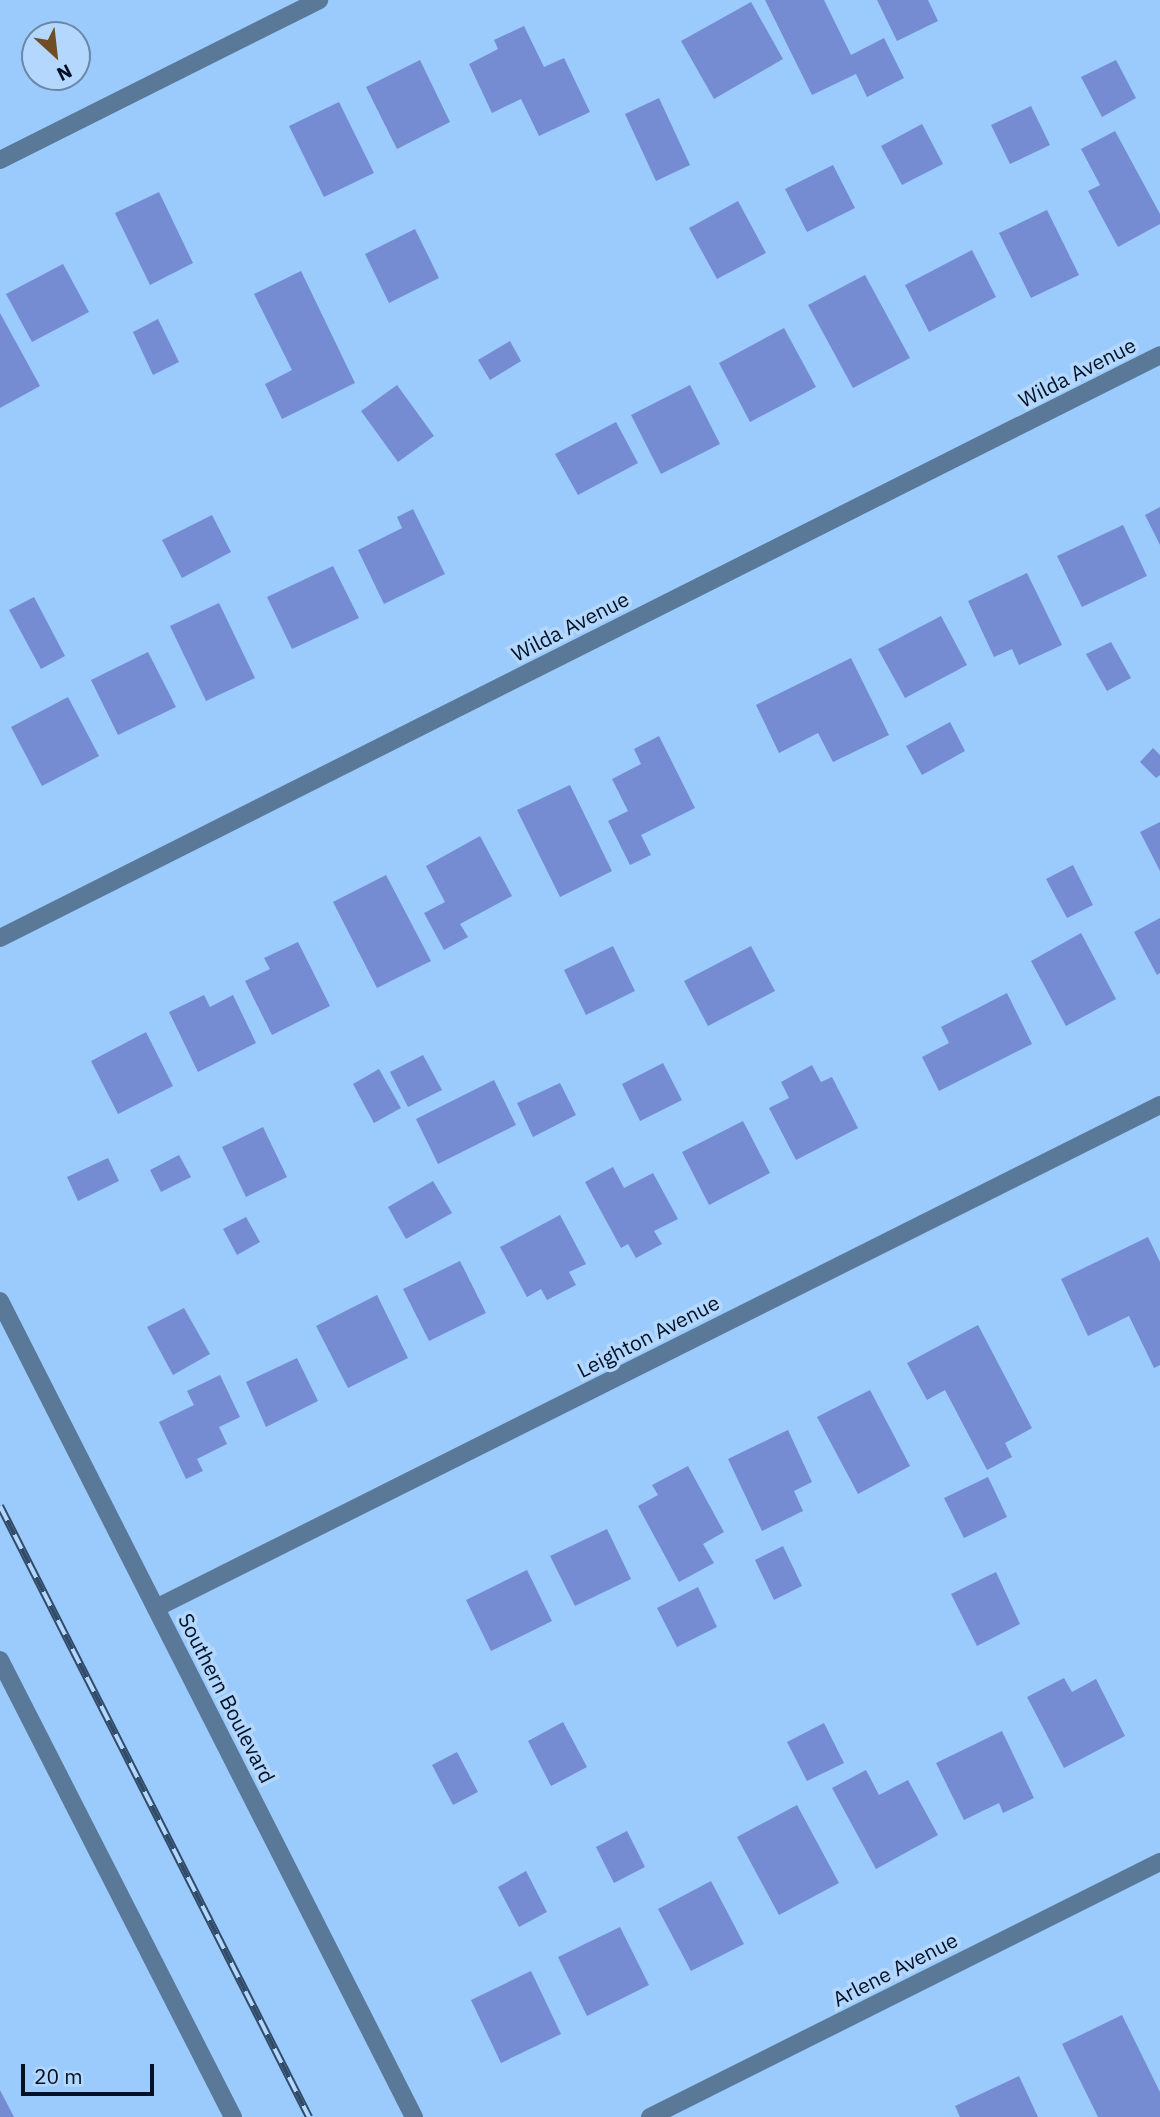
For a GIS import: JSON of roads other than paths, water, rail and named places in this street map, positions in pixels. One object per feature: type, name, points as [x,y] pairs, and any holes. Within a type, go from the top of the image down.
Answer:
[{"type":"street","points":[[0,160],[319,0]]},
{"type":"street","name":"Wilda Avenue","points":[[0,938],[1160,355]]},
{"type":"street","name":"Leighton Avenue","points":[[156,1608],[1160,1105]]},
{"type":"street","name":"Southern Boulevard","points":[[0,1301],[414,2117]]},
{"type":"street","points":[[0,1660],[233,2117]]},
{"type":"street","name":"Arlene Avenue","points":[[650,2117],[1160,1862]]},
{"type":"railway","points":[[0,1506],[309,2117]]}]
